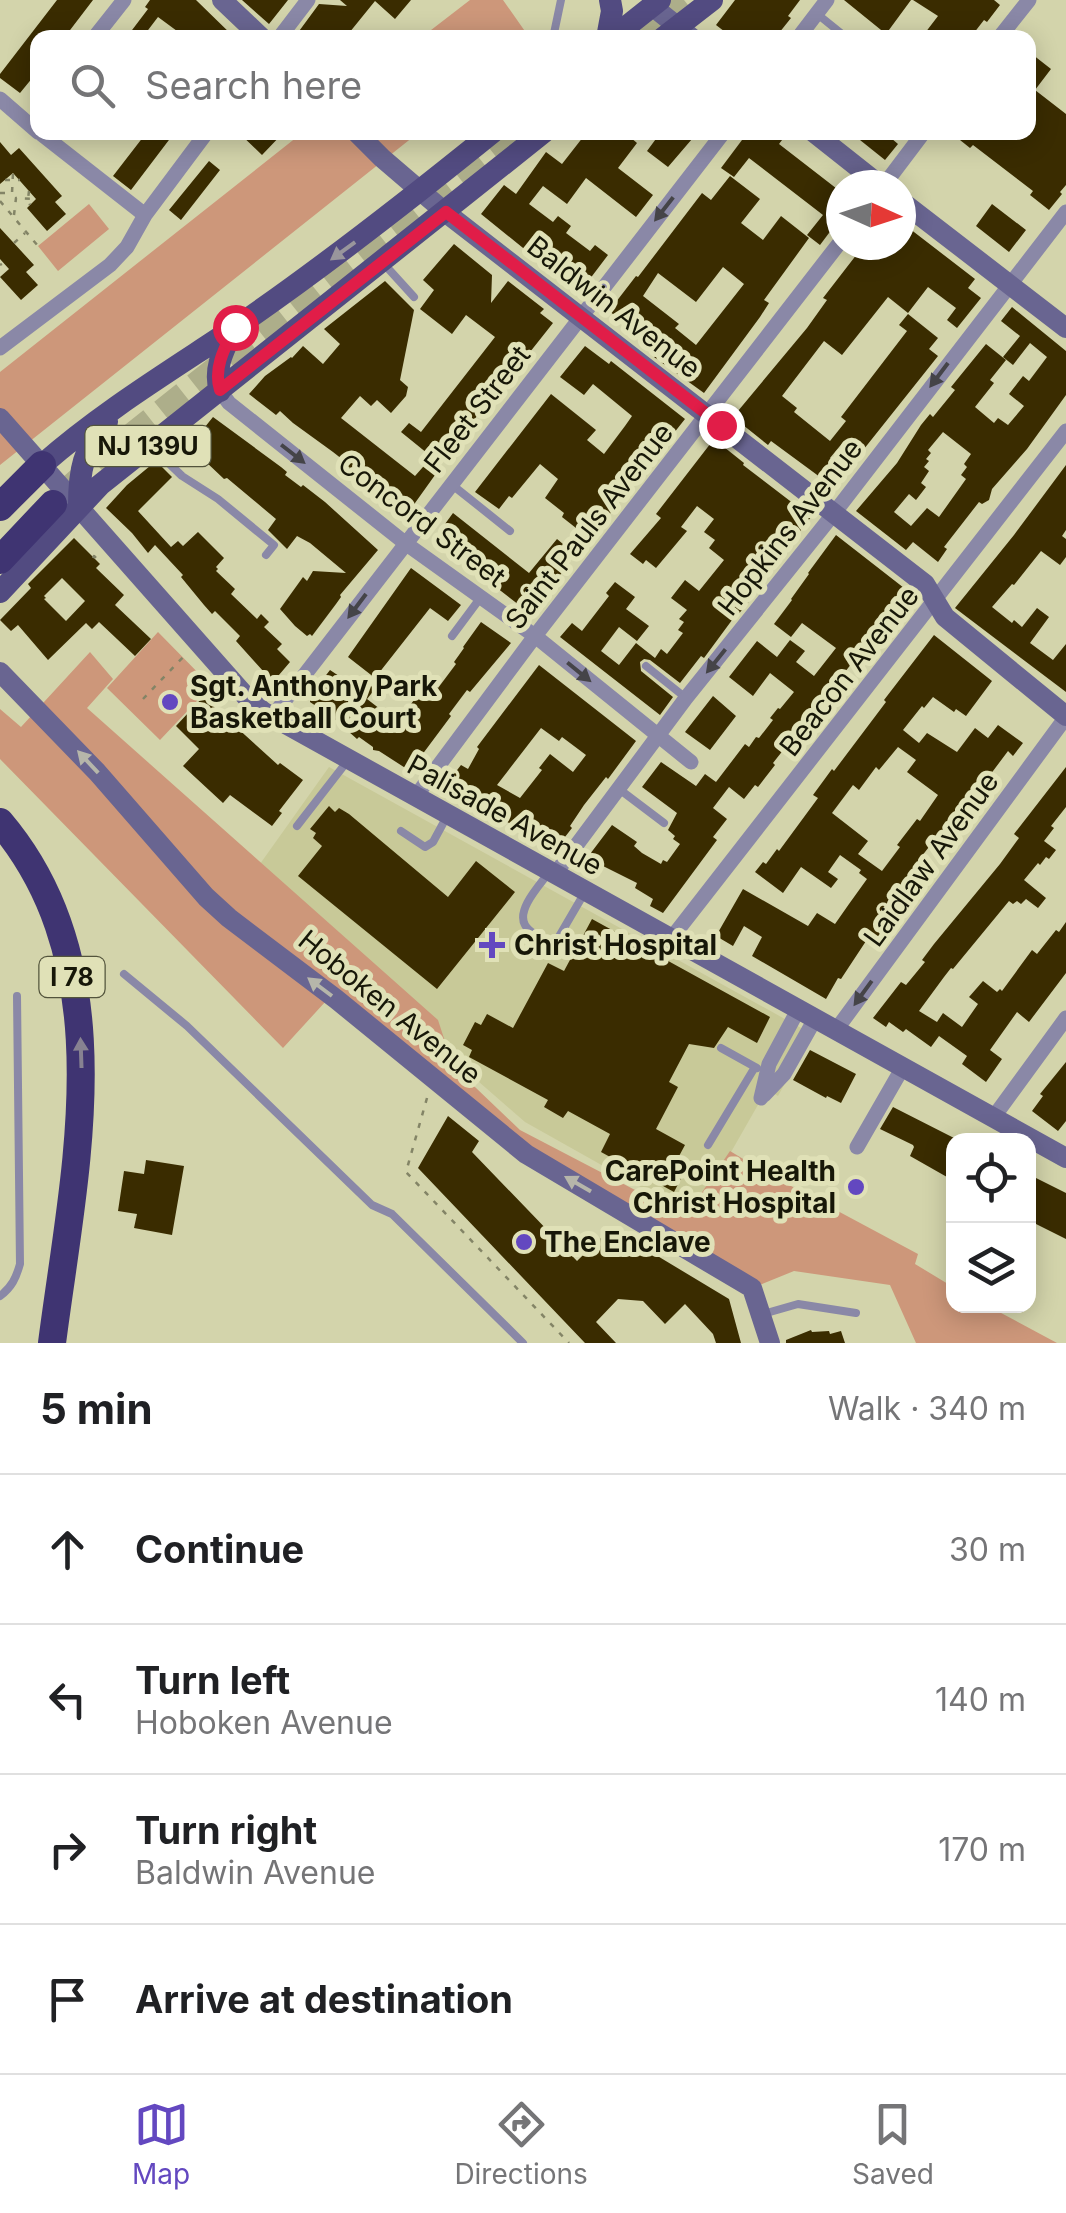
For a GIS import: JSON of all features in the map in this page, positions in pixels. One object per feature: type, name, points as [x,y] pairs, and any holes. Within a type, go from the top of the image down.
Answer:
[{"type":"highway","name":"NJ 139U","points":[[0,507],[54,492]]},
{"type":"highway","points":[[0,535],[54,492]]},
{"type":"highway","points":[[0,560],[54,492]]},
{"type":"highway","name":"I 78","points":[[0,822],[32,866],[53,911],[68,958],[80,1032],[79,1131],[52,1343]]},
{"type":"main road","points":[[610,0],[611,30]]},
{"type":"main road","points":[[682,30],[712,0]]},
{"type":"main road","points":[[619,30],[652,2]]},
{"type":"main road","name":"NJ 139U","points":[[0,592],[54,492],[136,392],[350,246],[483,140]]},
{"type":"main road","name":"NJ 139U","points":[[54,492],[150,445],[534,140]]},
{"type":"main road","points":[[220,390],[219,364],[235,327]]},
{"type":"main road","points":[[54,492],[79,477],[86,453],[99,431],[136,392]]},
{"type":"street","points":[[100,30],[124,0]]},
{"type":"street","points":[[222,0],[254,30]]},
{"type":"street","points":[[285,30],[308,0]]},
{"type":"street","points":[[1005,30],[1029,0]]},
{"type":"street","points":[[652,2],[675,30]]},
{"type":"street","points":[[804,30],[821,7]]},
{"type":"street","points":[[0,99],[30,125]]},
{"type":"street","points":[[48,140],[145,215]]},
{"type":"street","points":[[0,348],[128,247],[145,215],[202,140]]},
{"type":"street","name":"Baldwin Avenue","points":[[364,140],[446,212],[925,584],[945,618],[1066,716]]},
{"type":"street","name":"Fleet Street","points":[[272,718],[718,140]]},
{"type":"street","points":[[823,140],[862,170]]},
{"type":"street","points":[[894,170],[918,140]]},
{"type":"street","points":[[916,212],[1066,328]]},
{"type":"street","name":"Hopkins Avenue","points":[[552,873],[1066,212]]},
{"type":"street","name":"Saint Pauls Avenue","points":[[416,796],[826,260]]},
{"type":"street","name":"Concord Street","points":[[220,390],[229,403],[406,542],[535,636],[690,762]]},
{"type":"street","name":"Palisade Avenue","points":[[0,418],[23,443],[54,492],[249,700],[272,718],[1066,1158]]},
{"type":"street","name":"Beacon Avenue","points":[[670,940],[1066,431]]},
{"type":"street","name":"Hoboken Avenue","points":[[0,672],[229,918],[336,999],[526,1154],[752,1288],[770,1343]]},
{"type":"street","name":"Laidlaw Avenue","points":[[836,1030],[1066,716]]},
{"type":"street","points":[[767,1073],[768,1064],[806,1015]]},
{"type":"street","points":[[994,1118],[1066,1018]]},
{"type":"street","points":[[857,1147],[903,1068]]},
{"type":"lane","points":[[555,30],[560,0]]},
{"type":"lane","points":[[821,7],[840,30]]},
{"type":"lane","points":[[382,261],[414,297]]},
{"type":"lane","points":[[150,445],[182,476],[218,499],[274,545],[266,555]]},
{"type":"lane","points":[[451,484],[510,531]]},
{"type":"lane","points":[[452,636],[481,597]]},
{"type":"lane","points":[[646,666],[686,698]]},
{"type":"lane","points":[[296,826],[348,759]]},
{"type":"lane","points":[[619,789],[664,824]]},
{"type":"lane","points":[[402,831],[425,847],[448,814]]},
{"type":"lane","points":[[552,873],[526,906],[523,922],[554,945],[586,892]]},
{"type":"lane","points":[[124,974],[186,1026],[372,1205],[392,1214],[523,1343]]},
{"type":"lane","points":[[0,1296],[9,1290],[20,1264],[17,996]]},
{"type":"lane","points":[[708,1145],[767,1073],[721,1048]]},
{"type":"lane","points":[[762,1314],[798,1304],[856,1314]]},
{"type":"path","points":[[0,193],[12,193],[12,172]]},
{"type":"path","points":[[4,180],[20,180]]},
{"type":"path","points":[[29,191],[30,205]]},
{"type":"path","points":[[12,216],[16,198],[36,199]]},
{"type":"path","points":[[0,201],[38,246]]},
{"type":"path","points":[[14,243],[26,232]]},
{"type":"path","points":[[143,698],[187,653]]},
{"type":"path","points":[[429,1091],[406,1172],[569,1343]]},
{"type":"shaded area","points":[[470,0],[503,0],[524,30],[431,30]]},
{"type":"shaded area","points":[[293,140],[409,140],[0,465],[0,372]]},
{"type":"shaded area","points":[[89,204],[109,229],[58,271],[38,246]]},
{"type":"shaded area","points":[[158,632],[211,686],[160,740],[107,688]]},
{"type":"shaded area","points":[[90,652],[113,679],[87,708],[438,1020],[453,1066],[520,1130],[660,1203],[692,1207],[730,1151],[918,1254],[915,1264],[946,1283],[946,1313],[1001,1313],[1057,1343],[916,1343],[890,1285],[794,1271],[752,1288],[487,1129],[326,1001],[283,1048],[0,759],[0,709],[21,727]]},
{"type":"shaded area","name":"Christ Hospital","points":[[329,767],[812,1034],[778,1096],[767,1089],[694,1217],[525,1122],[439,1047],[255,871]]},
{"type":"building","points":[[57,0],[93,0],[70,30],[34,30]]},
{"type":"building","points":[[150,0],[196,0],[227,30],[176,30],[158,17],[148,30],[132,30],[148,9],[145,7]]},
{"type":"building","points":[[242,0],[288,0],[269,24]]},
{"type":"building","points":[[340,0],[411,0],[395,19],[375,1],[351,30],[300,30],[319,4],[347,6]]},
{"type":"building","points":[[735,0],[800,0],[781,30],[723,30],[716,25]]},
{"type":"building","points":[[844,0],[911,0],[889,30],[881,30]]},
{"type":"building","points":[[913,0],[994,0],[1000,5],[976,30],[927,30],[938,16]]},
{"type":"building","points":[[30,35],[30,81],[20,93],[0,74]]},
{"type":"building","points":[[1036,57],[1051,69],[1036,89]]},
{"type":"building","points":[[1036,91],[1066,114],[1066,185],[1049,210],[1030,195],[1033,191],[973,145],[970,148],[960,140],[1036,140]]},
{"type":"building","points":[[141,140],[169,140],[131,190],[113,176]]},
{"type":"building","points":[[246,140],[276,140],[262,155]]},
{"type":"building","points":[[581,140],[633,140],[637,143],[618,168],[653,195],[636,217],[586,178],[567,204],[543,186],[529,204],[553,222],[558,216],[571,226],[566,233],[590,251],[595,245],[608,255],[583,288],[575,290],[481,214],[504,185],[516,194],[546,152],[562,164]]},
{"type":"building","points":[[655,140],[691,140],[668,167],[647,151]]},
{"type":"building","points":[[742,140],[782,140],[779,144],[826,180],[826,237],[820,245],[807,235],[823,215],[749,158],[734,177],[721,168]]},
{"type":"building","points":[[860,140],[893,140],[898,144],[885,160]]},
{"type":"building","points":[[0,142],[11,155],[19,148],[62,196],[55,202],[66,214],[47,231],[27,208],[36,199],[13,173],[0,184]]},
{"type":"building","points":[[209,161],[220,170],[181,220],[169,210]]},
{"type":"building","points":[[730,176],[760,199],[741,223],[763,240],[781,216],[809,238],[764,300],[769,303],[760,317],[704,393],[654,357],[660,350],[609,311],[702,193],[711,200]],"holes":[[[723,267],[744,284],[696,345],[675,328],[679,324],[643,296],[658,273],[696,302]]]},
{"type":"building","points":[[992,204],[1026,230],[1009,252],[976,226]]},
{"type":"building","points":[[0,228],[34,265],[26,272],[38,285],[21,300],[0,277],[9,269],[0,259]]},
{"type":"building","points":[[916,234],[975,279],[968,288],[981,298],[957,328],[947,320],[956,308],[928,287],[908,313],[888,297],[842,355],[824,341],[782,396],[797,408],[794,412],[830,441],[846,421],[841,417],[907,331],[899,325],[908,314],[938,338],[929,349],[938,356],[860,454],[844,441],[830,458],[837,464],[824,480],[771,441],[768,445],[733,417],[807,328],[827,300],[823,298],[852,260],[916,260]]},
{"type":"building","points":[[454,244],[492,275],[491,303],[508,281],[544,309],[540,313],[553,323],[438,462],[401,432],[409,423],[421,432],[495,337],[466,315],[452,334],[420,309],[434,290],[423,280]]},
{"type":"building","points":[[385,281],[414,310],[400,380],[408,387],[406,396],[391,413],[377,400],[371,406],[360,396],[341,418],[415,476],[430,459],[440,468],[405,517],[348,470],[347,463],[280,411],[276,415],[249,394],[303,346],[323,364],[340,344],[324,329]]},
{"type":"building","points":[[1012,307],[1066,351],[1066,395],[992,489],[989,500],[979,502],[944,547],[947,549],[938,562],[913,542],[906,550],[856,511],[897,463],[930,414],[933,417],[955,390],[951,387],[986,344],[1006,360],[975,407],[994,423],[998,418],[1008,425],[1024,406],[1009,394],[1023,376],[1029,381],[1047,357],[1030,343],[1013,365],[1003,357],[1020,336],[1001,321]],"holes":[[[943,432],[971,454],[961,475],[966,479],[939,517],[927,508],[911,526],[894,512],[909,494],[916,500],[926,487],[921,483],[929,471],[924,467],[931,453],[928,450]]]},
{"type":"building","points":[[585,346],[609,364],[611,361],[685,419],[590,539],[545,498],[558,479],[540,464],[499,509],[475,492],[551,394],[596,430],[587,440],[604,454],[632,416],[593,384],[584,395],[560,377]]},
{"type":"building","points":[[213,417],[325,502],[378,550],[312,636],[295,626],[280,609],[303,577],[307,581],[313,571],[346,573],[297,536],[287,549],[268,530],[276,519],[205,461],[194,457],[195,453],[188,448]]},
{"type":"building","points":[[714,439],[811,517],[784,552],[777,559],[774,556],[759,576],[764,580],[747,604],[680,683],[650,660],[640,662],[641,671],[673,697],[660,715],[560,637],[572,623],[582,631],[615,582],[635,597],[626,609],[649,626],[637,641],[619,627],[601,651],[619,665],[636,643],[655,658],[661,649],[667,654],[683,633],[678,630],[684,622],[679,619],[687,610],[671,598],[685,580],[699,591],[724,560],[709,548],[715,540],[704,532],[714,519],[697,506],[681,527],[687,531],[656,568],[630,554],[661,518],[656,514]]},
{"type":"building","points":[[156,461],[172,477],[138,511],[171,547],[178,541],[183,546],[198,532],[224,558],[216,571],[235,589],[231,594],[257,619],[261,614],[269,622],[264,627],[282,644],[277,649],[290,662],[273,682],[236,641],[240,636],[215,611],[212,614],[155,545],[148,553],[106,508]]},
{"type":"building","points":[[1066,465],[1066,530],[1062,536],[1066,539],[1066,557],[1060,565],[1041,551],[992,607],[1022,627],[1037,608],[1049,617],[1030,643],[1053,660],[1066,644],[1066,692],[955,608]]},
{"type":"building","points":[[453,513],[529,573],[557,539],[575,554],[532,615],[434,539]]},
{"type":"building","points":[[836,535],[913,595],[855,666],[852,663],[758,787],[755,785],[744,799],[729,787],[713,808],[727,819],[713,837],[717,840],[663,913],[650,906],[653,899],[635,888],[637,883],[587,858],[612,825],[637,842],[634,846],[642,853],[661,864],[663,860],[667,862],[680,844],[668,830],[677,813],[642,787],[661,762],[696,786],[705,774],[716,782],[745,744],[749,747],[759,738],[773,720],[770,718],[794,692],[770,673],[753,696],[729,677],[757,641],[777,657],[790,640],[805,651],[796,662],[814,676],[836,648],[802,623],[791,637],[774,624]]},
{"type":"building","points":[[74,538],[100,564],[96,568],[124,595],[115,605],[151,639],[135,656],[99,622],[92,629],[86,623],[48,660],[18,625],[11,631],[0,620],[31,588],[28,584]],"holes":[[[62,578],[85,601],[66,621],[44,596]]]},
{"type":"building","points":[[411,568],[461,605],[448,621],[430,608],[375,678],[348,657]]},
{"type":"building","points":[[481,622],[511,643],[470,692],[467,690],[410,771],[357,739],[310,702],[310,696],[330,670],[339,676],[333,685],[351,698],[364,681],[375,689],[367,699],[380,709],[378,712],[400,726],[414,707],[411,704],[425,678],[438,688]]},
{"type":"building","points":[[934,635],[992,681],[966,716],[933,697],[903,730],[919,743],[927,733],[957,752],[975,728],[988,738],[998,725],[1023,743],[1013,756],[1008,751],[990,775],[985,771],[956,810],[964,815],[946,839],[939,834],[918,861],[924,865],[904,899],[879,928],[882,931],[874,942],[868,938],[826,999],[752,956],[762,937],[744,926],[733,946],[716,936],[743,889],[808,926],[817,913],[835,924],[867,879],[840,855],[828,872],[838,879],[831,888],[801,867],[783,893],[755,872],[779,851],[818,798],[813,795]],"holes":[[[898,747],[916,760],[907,772],[938,795],[897,845],[900,847],[882,871],[858,854],[868,841],[832,813],[853,785],[859,790]]]},
{"type":"building","points":[[539,665],[636,741],[584,805],[554,851],[542,842],[544,838],[444,787],[461,765],[468,769],[477,747]],"holes":[[[541,728],[559,741],[562,737],[586,755],[573,772],[550,754],[520,798],[497,785]]]},
{"type":"building","points":[[713,696],[736,716],[710,750],[685,732]]},
{"type":"building","points":[[203,697],[278,765],[303,780],[272,826],[230,795],[223,803],[183,766],[199,749],[176,726]]},
{"type":"building","points":[[1066,767],[1066,807],[1044,841],[1056,850],[1024,880],[1046,898],[1038,908],[1026,899],[1021,904],[1009,901],[919,1011],[937,1022],[943,1013],[962,1027],[978,1004],[969,997],[983,981],[997,992],[1002,991],[1032,950],[1037,954],[1066,922],[1066,973],[1029,1022],[1017,1012],[990,1050],[1002,1059],[986,1082],[962,1064],[967,1056],[939,1036],[931,1047],[906,1029],[903,1032],[889,1022],[886,1027],[873,1018],[901,982],[906,985],[925,962],[922,960],[1000,864],[1019,838],[1014,834]]},
{"type":"building","points":[[329,806],[335,812],[339,808],[349,814],[448,897],[476,861],[515,892],[437,989],[298,876],[322,846],[310,829]]},
{"type":"building","points":[[592,919],[770,1017],[757,1043],[728,1027],[714,1048],[689,1044],[669,1082],[678,1087],[656,1129],[685,1145],[678,1158],[689,1163],[674,1192],[601,1152],[610,1134],[568,1111],[563,1118],[544,1107],[548,1100],[469,1057],[472,1050],[463,1045],[475,1022],[481,1025],[487,1014],[513,1028],[548,963],[564,971]]},
{"type":"building","points":[[810,1050],[856,1074],[841,1103],[793,1080]]},
{"type":"building","points":[[1066,1062],[1066,1121],[1058,1131],[1032,1111],[1043,1096],[1040,1094]]},
{"type":"building","points":[[893,1107],[946,1134],[946,1176],[910,1156],[913,1145],[880,1129]]},
{"type":"building","name":"The Enclave","points":[[448,1116],[479,1141],[472,1152],[577,1261],[611,1228],[729,1299],[741,1343],[716,1343],[713,1334],[685,1304],[665,1324],[643,1301],[618,1299],[596,1322],[616,1343],[585,1343],[418,1168]]},
{"type":"building","points":[[146,1160],[184,1166],[172,1235],[134,1228],[137,1214],[118,1211],[124,1171],[144,1174]]},
{"type":"building","points":[[1036,1178],[1066,1193],[1066,1239],[1036,1224]]},
{"type":"building","points":[[811,1330],[830,1334],[841,1331],[845,1343],[786,1343]]},
{"type":"tunnel","points":[[647,30],[684,0]]},
{"type":"tunnel","points":[[66,493],[507,140]]},
{"type":"place","name":"Sgt. Anthony Park Basketball Court","points":[[170,702]]},
{"type":"place","name":"Christ Hospital","points":[[492,945]]},
{"type":"place","name":"CarePoint Health Christ Hospital","points":[[856,1187]]},
{"type":"place","name":"The Enclave","points":[[524,1242]]},
{"type":"route","points":[[235,327],[219,364],[220,390],[446,212],[721,425]]}]
